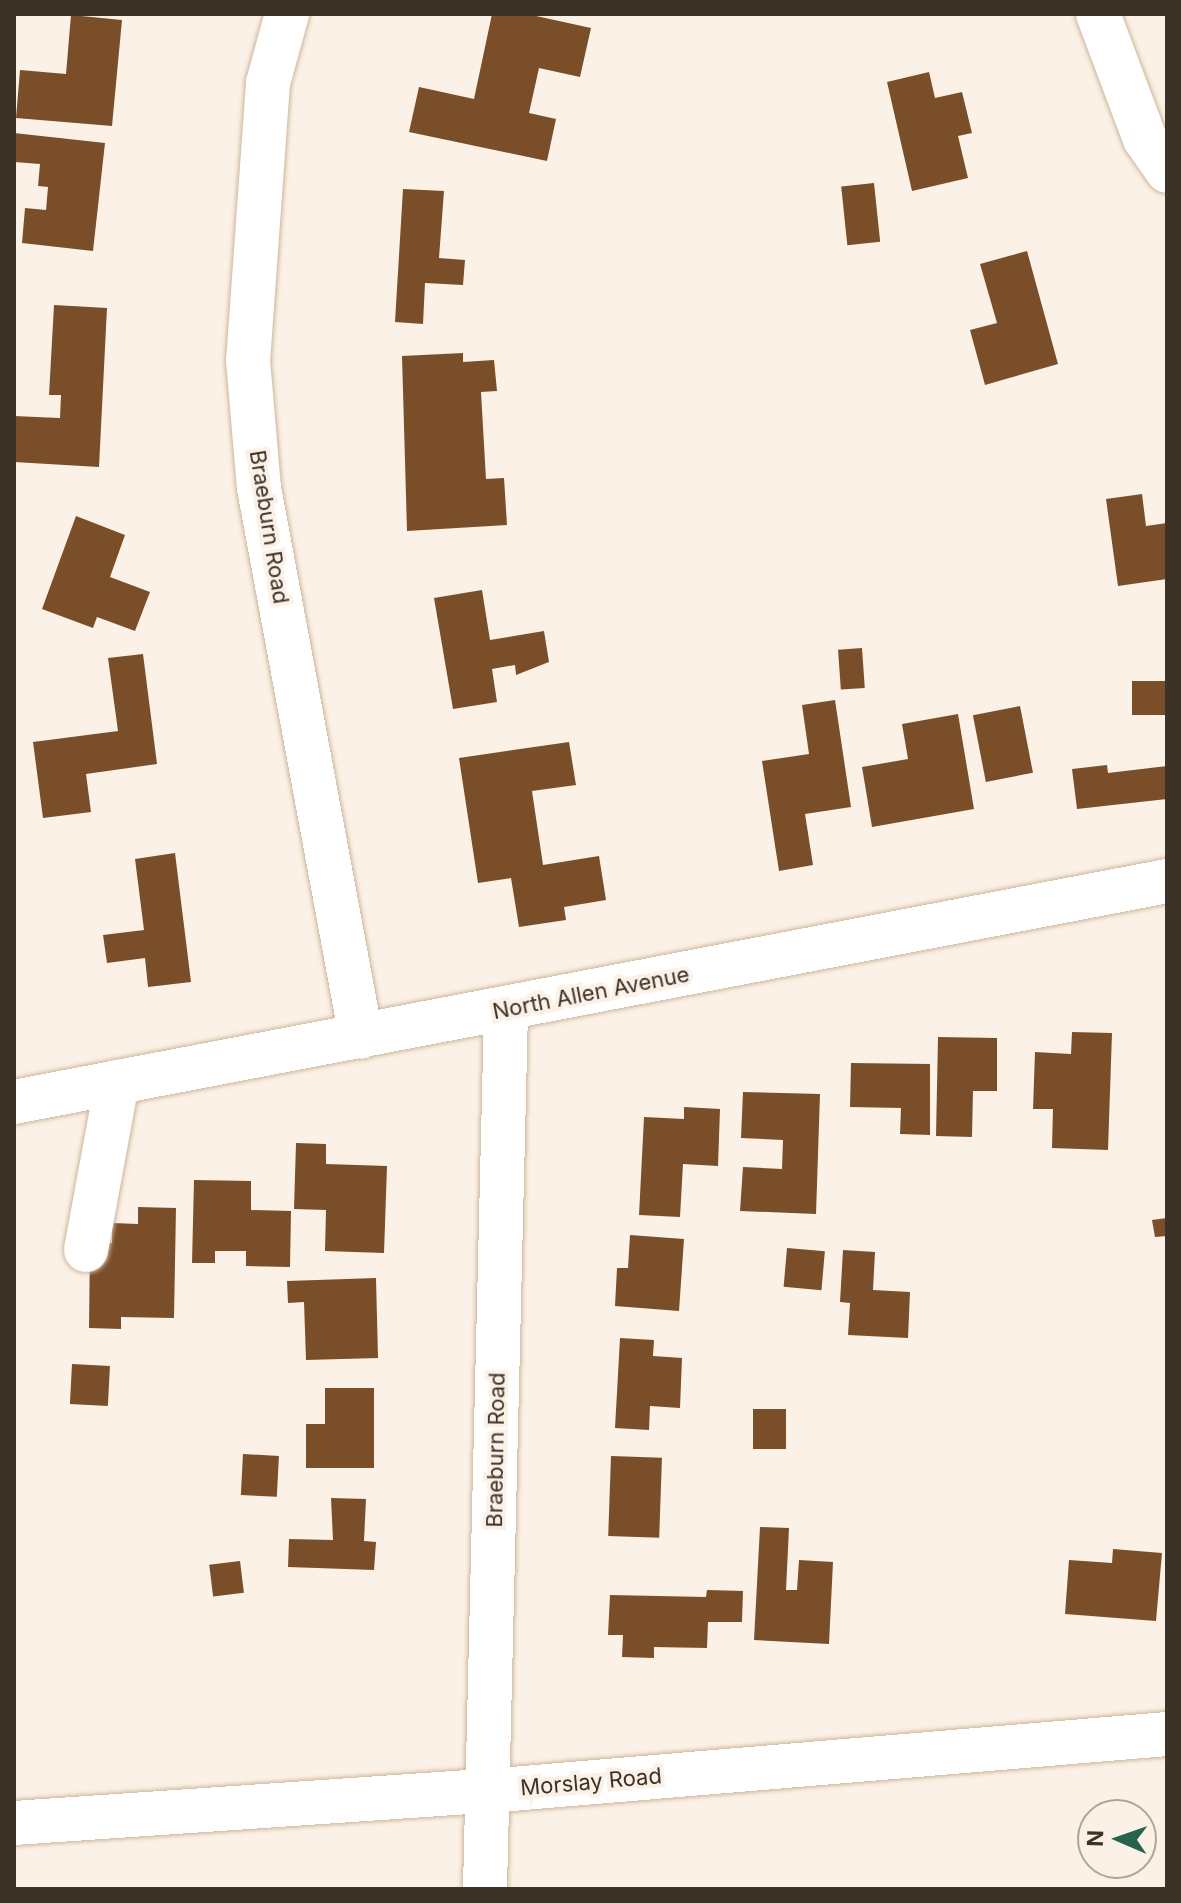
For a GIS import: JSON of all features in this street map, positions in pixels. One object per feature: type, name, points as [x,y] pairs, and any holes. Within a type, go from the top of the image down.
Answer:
[{"type":"street","name":"Braeburn Road","points":[[287,14],[268,83],[248,360],[259,488],[361,1037]]},
{"type":"street","points":[[1098,14],[1145,139],[1167,171]]},
{"type":"street","name":"North Allen Avenue","points":[[14,1102],[1167,881]]},
{"type":"street","name":"Braeburn Road","points":[[485,1889],[506,1010]]},
{"type":"street","points":[[86,1250],[117,1082]]},
{"type":"street","name":"Morslay Road","points":[[14,1823],[488,1791],[1167,1734]]},
{"type":"building","points":[[492,14],[527,14],[591,28],[580,77],[539,68],[529,113],[556,119],[547,161],[409,132],[419,87],[474,99]]},
{"type":"building","points":[[71,15],[122,20],[112,126],[16,118],[20,70],[66,74]]},
{"type":"building","points":[[929,72],[935,98],[962,92],[972,133],[958,136],[968,178],[912,191],[887,82]]},
{"type":"building","points":[[14,133],[105,143],[93,251],[22,243],[25,208],[46,210],[48,187],[38,186],[40,164],[14,162]]},
{"type":"building","points":[[874,183],[880,242],[847,245],[841,186]]},
{"type":"building","points":[[403,189],[444,191],[439,258],[465,260],[463,285],[425,283],[423,324],[395,322]]},
{"type":"building","points":[[1027,251],[1058,364],[985,385],[970,330],[997,323],[980,264]]},
{"type":"building","points":[[54,305],[107,308],[99,467],[14,462],[14,416],[60,418],[61,395],[49,395]]},
{"type":"building","points":[[463,353],[463,362],[494,360],[497,391],[481,392],[486,479],[504,478],[507,525],[407,531],[402,356]]},
{"type":"building","points":[[1142,494],[1146,526],[1167,523],[1167,579],[1118,586],[1106,499]]},
{"type":"building","points":[[76,516],[125,535],[110,577],[150,592],[135,631],[97,617],[93,628],[42,609]]},
{"type":"building","points":[[482,590],[490,640],[544,631],[549,662],[516,675],[515,665],[492,669],[497,702],[453,709],[434,598]]},
{"type":"building","points":[[862,648],[865,688],[841,690],[838,650]]},
{"type":"building","points":[[143,654],[157,764],[86,774],[91,812],[43,818],[33,742],[118,731],[108,658]]},
{"type":"building","points":[[1132,681],[1167,681],[1167,715],[1132,715]]},
{"type":"building","points":[[835,700],[851,807],[805,814],[813,865],[779,871],[762,761],[809,754],[802,705]]},
{"type":"building","points":[[1020,706],[1033,773],[986,782],[973,715]]},
{"type":"building","points":[[958,714],[974,809],[872,827],[862,767],[908,759],[902,724]]},
{"type":"building","points":[[569,742],[576,785],[532,791],[543,865],[599,856],[606,900],[564,907],[566,920],[519,927],[511,878],[478,883],[459,758]]},
{"type":"building","points":[[1107,765],[1108,773],[1167,766],[1167,799],[1077,809],[1072,769]]},
{"type":"building","points":[[175,853],[191,982],[148,987],[145,958],[107,963],[103,935],[144,930],[135,859]]},
{"type":"building","points":[[1072,1032],[1112,1033],[1108,1150],[1052,1148],[1053,1109],[1033,1109],[1035,1052],[1071,1054]]},
{"type":"building","points":[[938,1037],[997,1038],[997,1091],[973,1091],[972,1137],[936,1136]]},
{"type":"building","points":[[851,1063],[930,1064],[930,1135],[900,1134],[901,1108],[850,1107]]},
{"type":"building","points":[[743,1092],[820,1094],[816,1214],[740,1211],[743,1167],[782,1169],[783,1140],[741,1138]]},
{"type":"building","points":[[684,1107],[720,1109],[718,1166],[683,1164],[680,1217],[639,1215],[644,1117],[684,1119]]},
{"type":"building","points":[[296,1143],[326,1144],[326,1164],[387,1166],[384,1253],[325,1251],[326,1210],[294,1209]]},
{"type":"building","points":[[194,1180],[251,1181],[251,1210],[291,1211],[290,1267],[246,1266],[246,1251],[215,1251],[215,1263],[192,1263]]},
{"type":"building","points":[[138,1207],[176,1208],[174,1318],[121,1317],[121,1329],[89,1328],[90,1242],[112,1243],[112,1223],[138,1224]]},
{"type":"building","points":[[1167,1218],[1167,1236],[1155,1237],[1152,1220]]},
{"type":"building","points":[[630,1235],[684,1239],[679,1311],[615,1306],[617,1268],[628,1268]]},
{"type":"building","points":[[787,1248],[825,1251],[821,1290],[784,1287]]},
{"type":"building","points":[[843,1250],[875,1252],[873,1290],[910,1292],[908,1338],[848,1335],[850,1303],[840,1302]]},
{"type":"building","points":[[376,1278],[378,1358],[306,1360],[304,1302],[288,1303],[287,1281]]},
{"type":"building","points":[[620,1338],[654,1340],[653,1356],[682,1358],[680,1408],[650,1406],[649,1430],[615,1428]]},
{"type":"building","points":[[72,1364],[110,1366],[108,1406],[70,1404]]},
{"type":"building","points":[[325,1388],[374,1388],[374,1468],[306,1468],[306,1424],[325,1424]]},
{"type":"building","points":[[753,1409],[786,1409],[786,1449],[753,1449]]},
{"type":"building","points":[[243,1454],[279,1456],[277,1497],[241,1495]]},
{"type":"building","points":[[611,1456],[662,1458],[659,1538],[608,1536]]},
{"type":"building","points":[[331,1498],[366,1499],[364,1541],[376,1542],[374,1570],[288,1567],[289,1539],[333,1540]]},
{"type":"building","points":[[760,1527],[789,1528],[786,1590],[797,1590],[799,1560],[833,1562],[829,1644],[754,1640]]},
{"type":"building","points":[[1113,1549],[1162,1553],[1156,1621],[1065,1614],[1069,1560],[1112,1563]]},
{"type":"building","points":[[240,1561],[244,1593],[213,1597],[209,1565]]},
{"type":"building","points":[[707,1590],[743,1591],[742,1622],[708,1622],[707,1648],[654,1647],[654,1658],[622,1657],[623,1635],[608,1635],[610,1595],[706,1597]]}]
